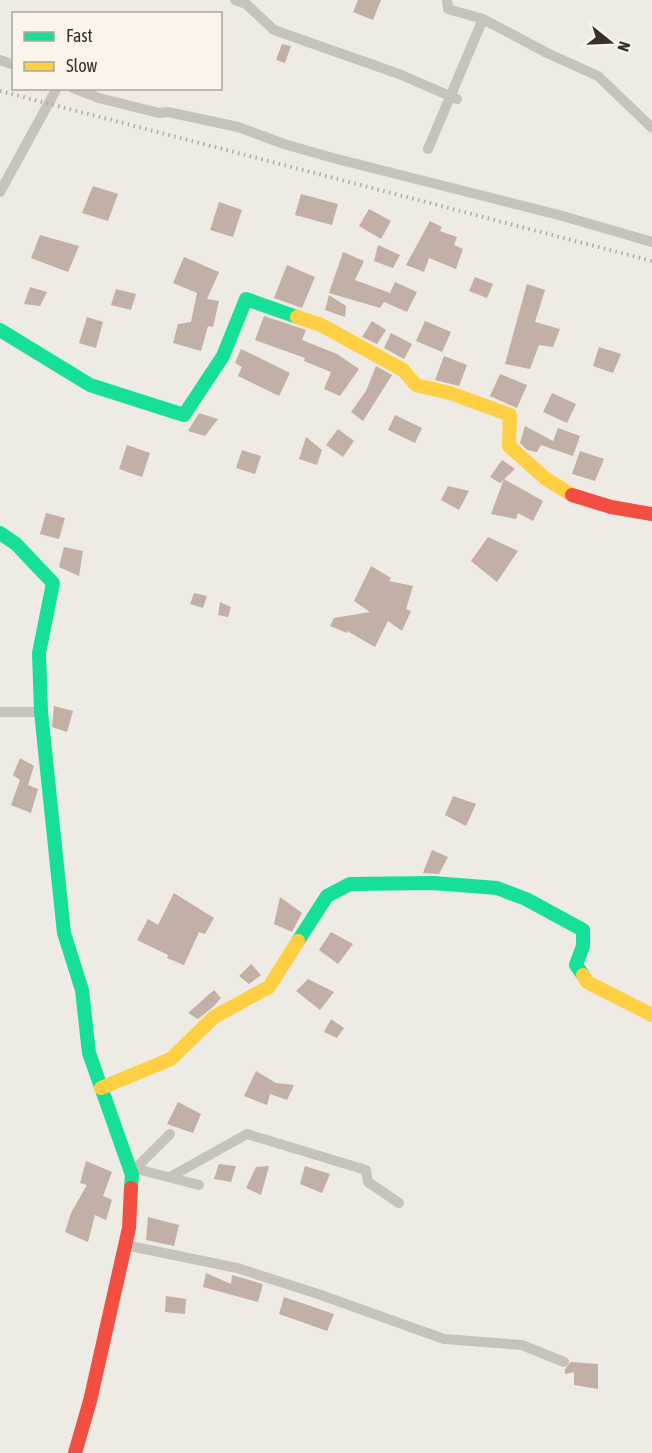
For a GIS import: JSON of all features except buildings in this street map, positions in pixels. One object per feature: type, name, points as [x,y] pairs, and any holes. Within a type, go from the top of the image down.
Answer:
[{"type":"street","points":[[235,0],[246,4],[274,30],[453,97]]},
{"type":"street","points":[[447,0],[448,9],[483,19],[547,53],[598,76],[652,128]]},
{"type":"street","points":[[428,148],[453,97],[483,19]]},
{"type":"street","points":[[2,186],[56,90]]},
{"type":"street","points":[[78,90],[99,98],[159,113],[168,112],[238,127],[313,152],[560,215],[652,242]]},
{"type":"street","points":[[0,330],[90,385],[184,415],[223,356],[246,299],[321,325],[403,370],[416,385],[450,393],[510,416],[509,446],[570,494],[606,506],[652,514]]},
{"type":"street","points":[[0,533],[16,544],[53,583],[39,653],[41,712],[64,933],[82,990],[89,1053],[132,1168],[129,1228],[90,1401],[75,1453]]},
{"type":"street","points":[[0,712],[41,712]]},
{"type":"street","points":[[101,1088],[171,1059],[214,1017],[269,987],[327,896],[350,884],[433,883],[496,888],[526,899],[583,930],[583,946],[576,965],[588,982],[652,1016]]},
{"type":"street","points":[[132,1168],[170,1134]]},
{"type":"street","points":[[170,1177],[247,1134],[366,1170],[368,1182],[399,1203]]},
{"type":"street","points":[[132,1168],[199,1185]]},
{"type":"street","points":[[125,1245],[237,1268],[444,1339],[522,1345],[564,1362]]},
{"type":"railway","points":[[0,91],[652,261]]},
{"type":"traffic: fast","points":[[0,330],[90,385],[184,415],[223,356],[246,299],[297,317]]},
{"type":"traffic: fast","points":[[0,533],[16,544],[53,583],[39,653],[41,712],[64,933],[82,990],[89,1053],[132,1175],[131,1188]]},
{"type":"traffic: fast","points":[[298,941],[327,896],[350,884],[433,883],[497,888],[526,899],[583,930],[583,946],[576,965],[583,975]]},
{"type":"traffic: slow","points":[[297,317],[321,325],[403,370],[416,385],[450,393],[510,415],[509,446],[546,479],[572,495]]},
{"type":"traffic: slow","points":[[101,1088],[171,1059],[214,1017],[269,987],[298,941]]},
{"type":"traffic: slow","points":[[583,975],[587,982],[652,1015]]},
{"type":"traffic: jam","points":[[572,495],[611,507],[652,514]]},
{"type":"traffic: jam","points":[[75,1453],[90,1401],[129,1228],[131,1188]]}]
